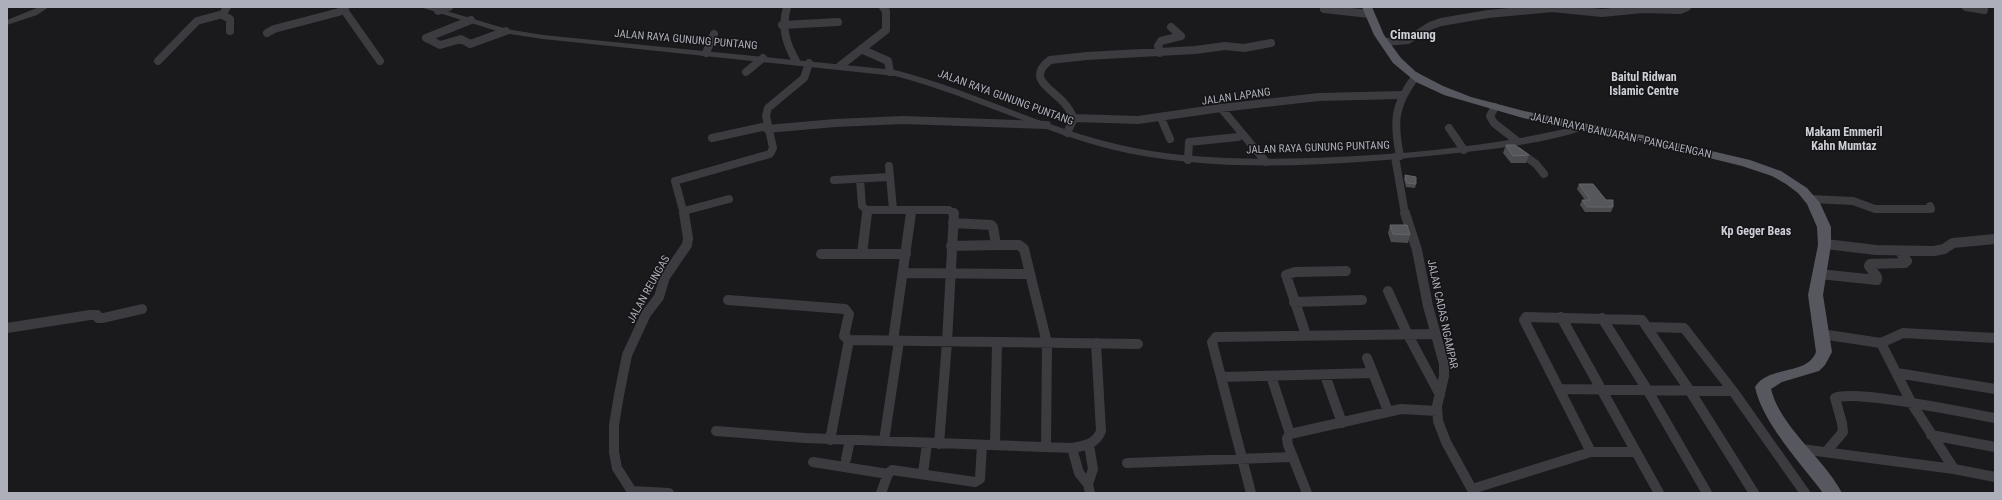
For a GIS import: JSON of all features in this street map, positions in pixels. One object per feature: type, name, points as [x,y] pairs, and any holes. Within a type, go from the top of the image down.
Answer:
[{"type":"main road","name":"JALAN RAYA BANJARAN - PANGALENGAN","points":[[1370,15],[1385,42],[1400,63],[1416,76],[1456,95],[1495,107],[1582,128],[1656,141],[1763,168],[1792,181],[1811,199],[1821,218],[1826,244],[1816,288],[1816,305],[1824,351],[1820,361],[1811,368],[1775,378],[1763,387],[1766,401],[1777,419],[1833,493]]},
{"type":"street","points":[[7,23],[34,13],[45,7]]},
{"type":"street","points":[[158,61],[198,21],[222,15],[225,13],[227,7]]},
{"type":"street","name":"JALAN RAYA GUNUNG PUNTANG","points":[[424,7],[506,31],[543,37],[796,61],[890,72],[929,82],[1067,133],[1111,146],[1146,154],[1188,160],[1266,162],[1397,157],[1464,150],[1562,134],[1582,128]]},
{"type":"street","points":[[438,11],[449,7]]},
{"type":"street","points":[[787,7],[782,25],[784,37],[796,61]]},
{"type":"street","points":[[840,66],[886,30],[886,11],[883,7]]},
{"type":"street","points":[[1385,42],[1408,40],[1430,26],[1441,22],[1488,14],[1552,8],[1602,13],[1643,9],[1680,10],[1687,7]]},
{"type":"street","points":[[1966,7],[1984,10]]},
{"type":"street","points":[[267,32],[344,9],[380,61]]},
{"type":"street","points":[[1324,9],[1370,15]]},
{"type":"street","points":[[222,15],[230,19],[230,31]]},
{"type":"street","points":[[471,20],[426,38],[440,45],[461,39],[470,44],[506,31]]},
{"type":"street","points":[[782,25],[838,22]]},
{"type":"street","points":[[1160,53],[1158,46],[1160,41],[1181,36],[1171,27]]},
{"type":"street","points":[[706,53],[714,34]]},
{"type":"street","points":[[1067,133],[1074,118],[1065,104],[1041,81],[1039,73],[1046,63],[1066,58],[1160,53],[1225,46],[1244,48],[1271,43]]},
{"type":"street","points":[[861,49],[888,61],[890,72]]},
{"type":"street","points":[[746,72],[763,58]]},
{"type":"street","name":"JALAN REUNGAS","points":[[632,492],[616,466],[612,446],[613,429],[627,355],[646,314],[659,297],[666,278],[687,245],[688,238],[684,212],[675,181],[770,154],[773,148],[767,128],[766,116],[768,108],[804,78],[808,63]]},
{"type":"street","name":"JALAN CADAS NGAMPAR","points":[[1416,76],[1401,96],[1395,115],[1397,157],[1404,210],[1417,250],[1435,334],[1445,372],[1437,411],[1438,419],[1450,448],[1473,491]]},
{"type":"street","name":"JALAN LAPANG","points":[[1074,118],[1138,120],[1161,118],[1221,108],[1319,97],[1401,96]]},
{"type":"street","points":[[1495,107],[1490,116],[1494,123],[1536,164],[1544,174]]},
{"type":"street","points":[[1221,108],[1266,162]]},
{"type":"street","points":[[1161,118],[1170,139]]},
{"type":"street","points":[[712,138],[767,128],[903,120],[1047,125]]},
{"type":"street","points":[[1449,128],[1464,150]]},
{"type":"street","points":[[1188,160],[1189,142],[1238,137]]},
{"type":"street","points":[[888,166],[893,209]]},
{"type":"street","points":[[834,180],[889,177]]},
{"type":"street","points":[[860,179],[862,206],[867,210],[949,210],[954,213],[951,246],[947,342],[939,444]]},
{"type":"street","points":[[684,212],[729,199]]},
{"type":"street","points":[[1811,199],[1853,200],[1875,209],[1930,209],[1930,206]]},
{"type":"street","points":[[862,254],[867,210]]},
{"type":"street","points":[[884,441],[911,210]]},
{"type":"street","points":[[953,222],[991,225],[993,227],[996,245]]},
{"type":"street","points":[[1826,244],[1864,250],[1940,250],[1953,243],[1995,239]]},
{"type":"street","points":[[951,246],[1018,245],[1023,247],[1047,343],[1046,446]]},
{"type":"street","points":[[1819,274],[1877,280],[1877,276],[1869,266],[1870,264],[1905,263],[1907,261],[1899,251]]},
{"type":"street","points":[[821,254],[906,254]]},
{"type":"street","points":[[1306,335],[1285,277],[1287,274],[1346,271]]},
{"type":"street","points":[[903,273],[1030,274]]},
{"type":"street","points":[[1388,291],[1406,333],[1440,395]]},
{"type":"street","points":[[728,300],[845,309],[849,314],[844,336],[849,340],[1138,344]]},
{"type":"street","points":[[1294,302],[1362,300]]},
{"type":"street","points":[[7,328],[90,315],[97,315],[98,318],[103,318],[142,309]]},
{"type":"street","points":[[1591,452],[1524,320],[1526,317],[1642,320],[1690,391],[1754,493]]},
{"type":"street","points":[[1561,317],[1659,493]]},
{"type":"street","points":[[1602,318],[1648,391],[1707,493]]},
{"type":"street","points":[[1648,327],[1684,328],[1733,391],[1805,493]]},
{"type":"street","points":[[1251,493],[1212,342],[1216,337],[1406,333],[1435,334]]},
{"type":"street","points":[[1821,334],[1881,343],[1903,333],[1995,338]]},
{"type":"street","points":[[830,440],[849,340]]},
{"type":"street","points":[[995,445],[998,342]]},
{"type":"street","points":[[716,431],[757,436],[927,444],[1046,446],[1072,448],[1089,445],[1098,438],[1102,431],[1096,343]]},
{"type":"street","points":[[1881,343],[1912,404],[1954,469]]},
{"type":"street","points":[[1367,358],[1388,412]]},
{"type":"street","points":[[1221,377],[1373,373]]},
{"type":"street","points":[[1897,373],[1995,389]]},
{"type":"street","points":[[1325,375],[1342,423]]},
{"type":"street","points":[[1271,376],[1290,434],[1287,438],[1307,493]]},
{"type":"street","points":[[1560,389],[1733,391]]},
{"type":"street","points":[[1826,452],[1830,445],[1842,436],[1843,424],[1834,406],[1835,398],[1842,395],[1912,404],[1995,418]]},
{"type":"street","points":[[1290,434],[1388,412],[1414,408],[1437,411]]},
{"type":"street","points":[[1932,435],[1995,447]]},
{"type":"street","points":[[846,459],[850,440]]},
{"type":"street","points":[[923,473],[927,444]]},
{"type":"street","points":[[881,493],[891,470],[978,481],[980,479],[982,445]]},
{"type":"street","points":[[1089,445],[1093,469],[1089,488]]},
{"type":"street","points":[[1072,448],[1079,473],[1089,488]]},
{"type":"street","points":[[1801,449],[1954,469],[1995,477]]},
{"type":"street","points":[[1473,491],[1591,452],[1636,452]]},
{"type":"street","points":[[1127,463],[1293,457]]},
{"type":"street","points":[[813,462],[888,474]]},
{"type":"street","points":[[632,492],[669,493]]},
{"type":"building","points":[[1506,145],[1515,145],[1529,155],[1513,156]]},
{"type":"building","points":[[1405,175],[1416,177],[1416,184],[1407,183]]},
{"type":"building","points":[[1579,184],[1593,184],[1606,200],[1613,200],[1613,207],[1587,207],[1582,200],[1590,200]]},
{"type":"building","points":[[1390,225],[1407,225],[1410,235],[1393,234]]},
{"type":"district","name":"Cimaung","points":[[1413,34]]},
{"type":"district","name":"Baitul Ridwan Islamic Centre","points":[[1644,84]]},
{"type":"district","name":"Makam Emmeril Kahn Mumtaz","points":[[1844,139]]},
{"type":"district","name":"Kp Geger Beas","points":[[1756,231]]}]
